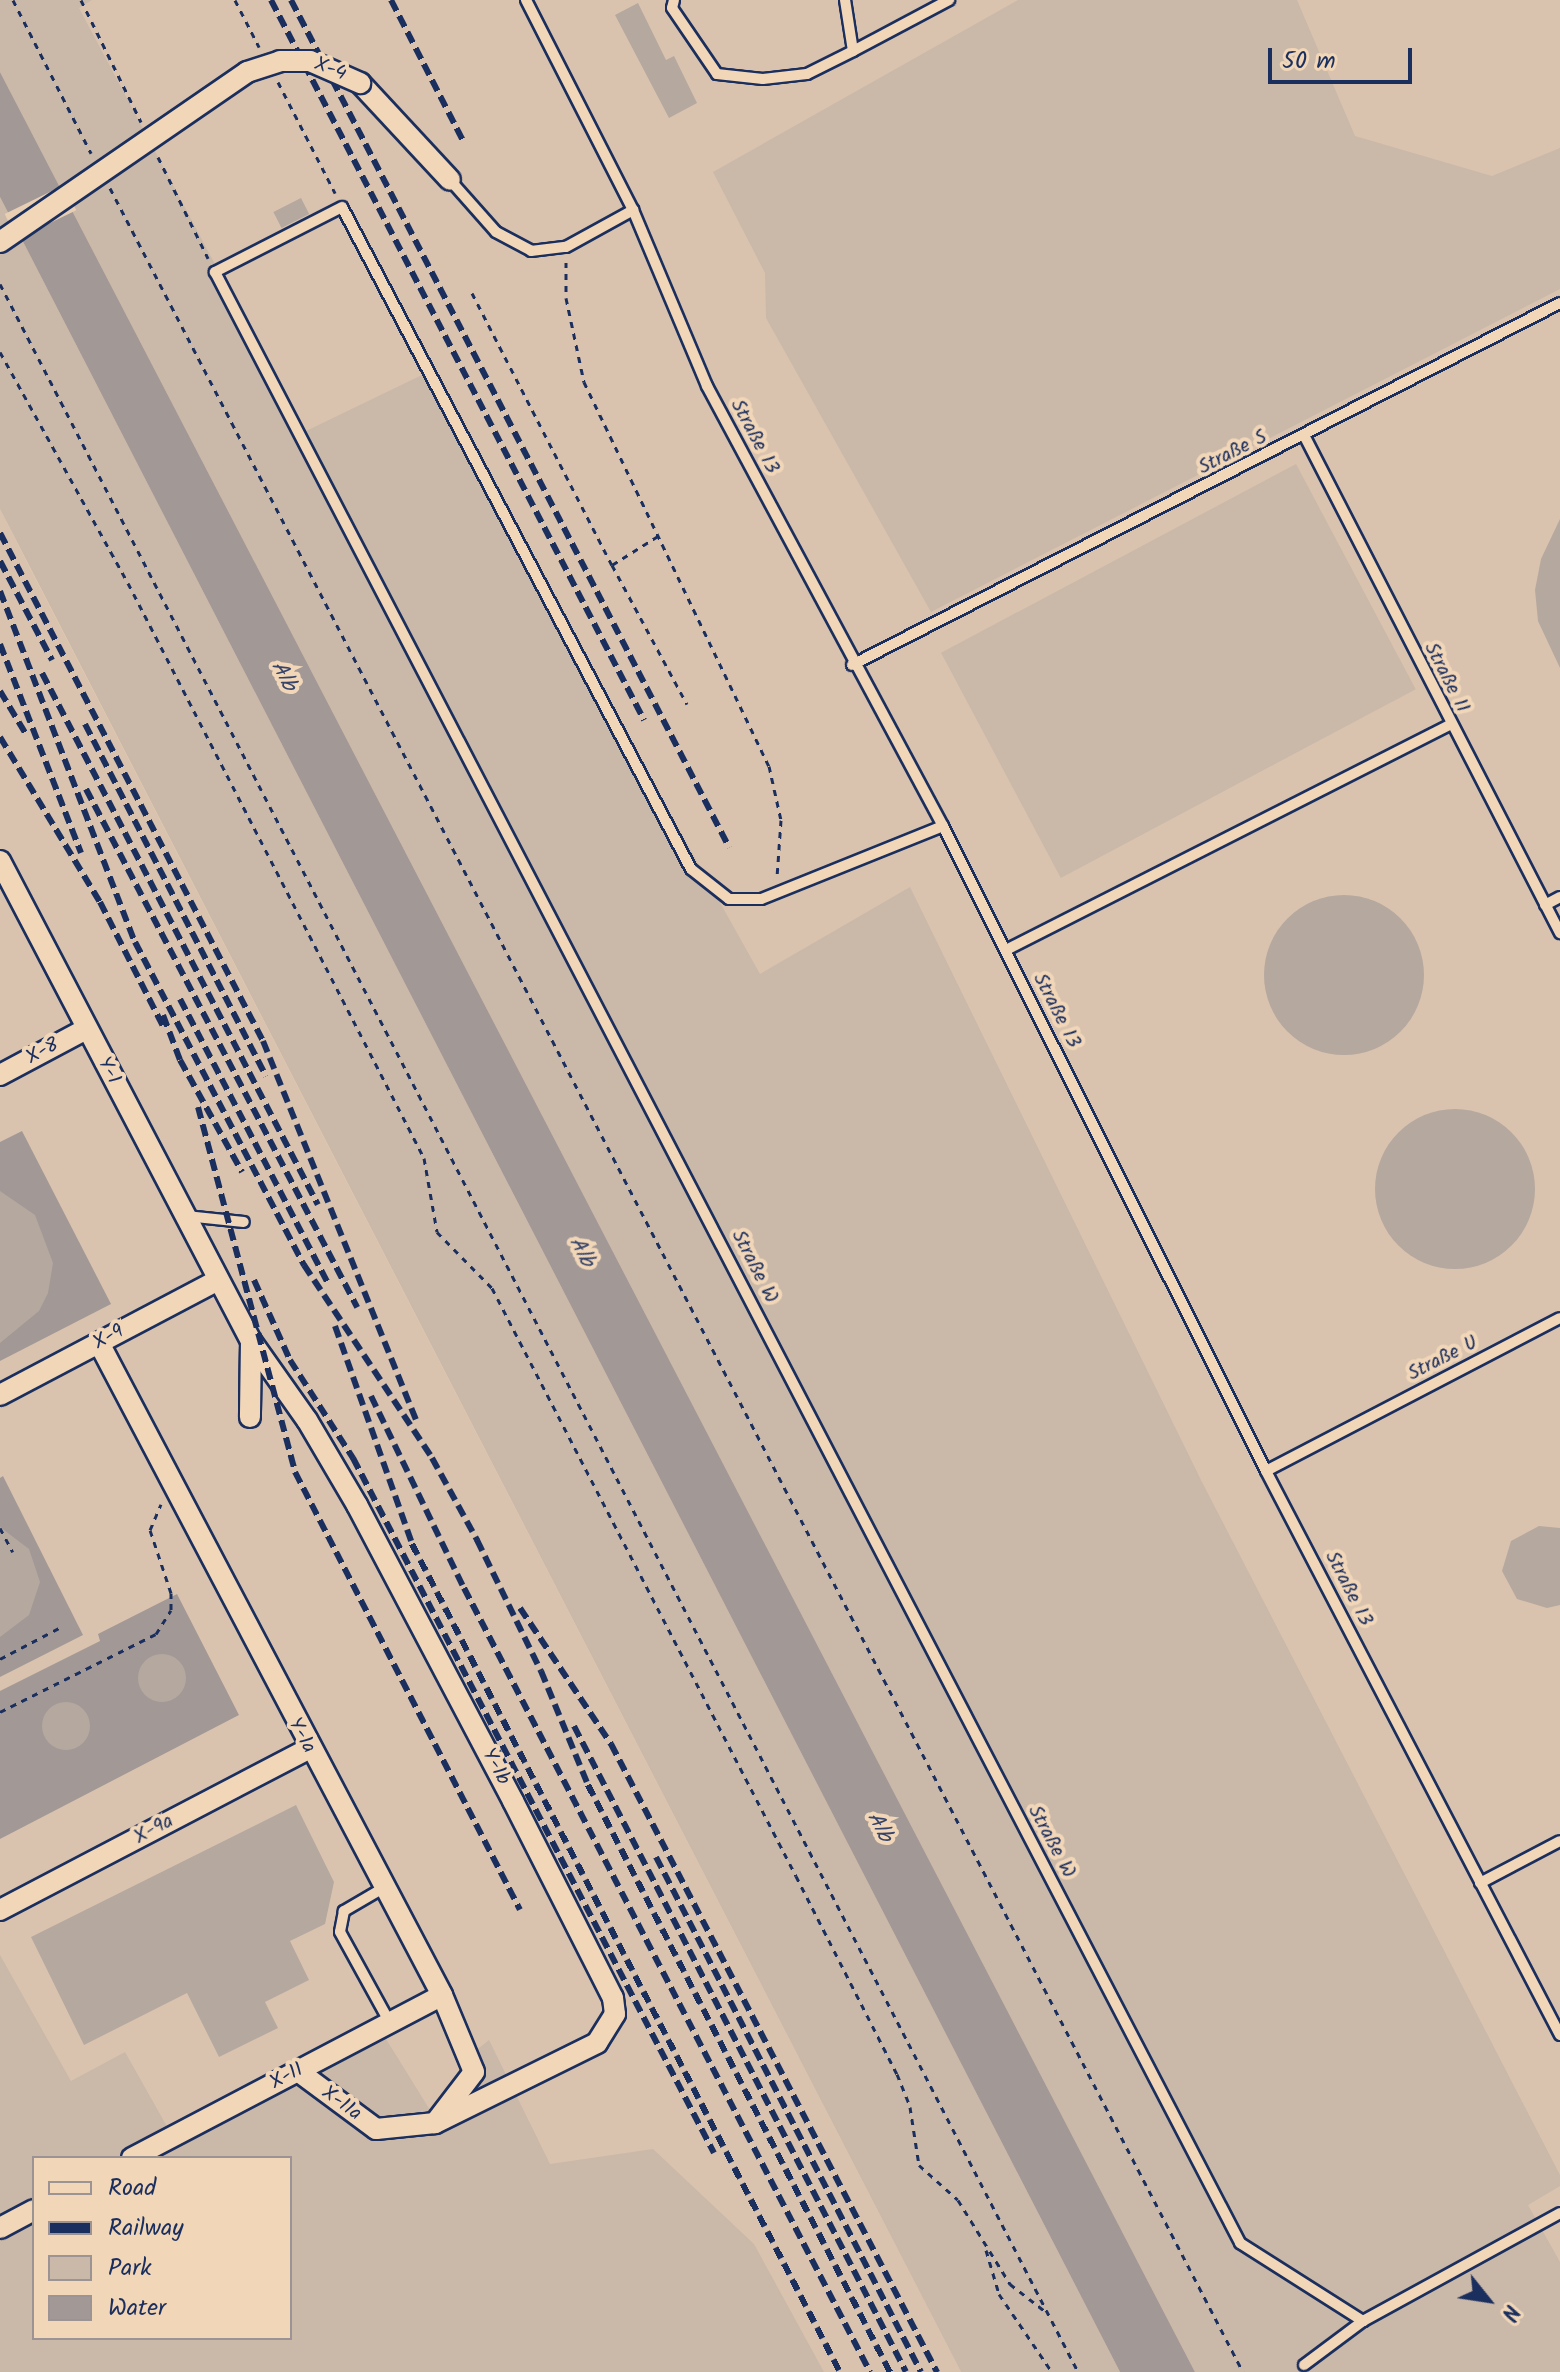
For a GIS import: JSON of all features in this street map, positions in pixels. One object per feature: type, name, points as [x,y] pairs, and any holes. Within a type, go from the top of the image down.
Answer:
[{"type":"street","name":"X-4","points":[[0,242],[247,72],[280,61],[310,61],[360,83],[450,180]]},
{"type":"street","name":"Y-1","points":[[0,861],[218,1280]]},
{"type":"street","name":"X-8","points":[[0,1075],[86,1029]]},
{"type":"street","name":"Y-1b","points":[[218,1280],[251,1341],[300,1408],[357,1505],[613,1998],[615,2014],[597,2043],[435,2123]]},
{"type":"street","name":"X-9","points":[[0,1395],[218,1280]]},
{"type":"street","name":"Y-1b","points":[[250,1417],[251,1341]]},
{"type":"street","name":"Y-1a","points":[[99,1343],[308,1749],[442,1995],[474,2072],[435,2123]]},
{"type":"street","name":"X-9a","points":[[0,1910],[308,1749]]},
{"type":"street","name":"X-11","points":[[136,2156],[442,1995]]},
{"type":"street","name":"X-11a","points":[[298,2071],[376,2129],[435,2123]]},
{"type":"street","points":[[0,2228],[32,2211]]},
{"type":"lane","name":"Straße 13","points":[[526,0],[633,210],[707,386],[852,665],[943,826],[1266,1471],[1560,2035]]},
{"type":"lane","points":[[674,0],[672,8],[717,74],[763,79],[807,74],[949,0]]},
{"type":"lane","points":[[845,0],[853,51]]},
{"type":"lane","name":"X-4","points":[[450,180],[506,241],[538,252],[566,247],[633,210]]},
{"type":"lane","points":[[342,207],[691,869],[729,899],[761,899],[943,826]]},
{"type":"lane","name":"Straße W","points":[[342,207],[215,272],[1240,2243],[1363,2321]]},
{"type":"lane","name":"Straße S","points":[[852,665],[1305,437],[1560,303]]},
{"type":"lane","name":"Straße 11","points":[[1305,437],[1449,725],[1560,933]]},
{"type":"lane","points":[[1006,950],[1449,725]]},
{"type":"lane","points":[[1545,905],[1560,897]]},
{"type":"lane","points":[[184,1216],[244,1222]]},
{"type":"lane","name":"Straße U","points":[[1266,1471],[1560,1318]]},
{"type":"lane","points":[[1480,1883],[1560,1841]]},
{"type":"lane","points":[[385,1887],[344,1911],[340,1932],[390,2023]]},
{"type":"lane","points":[[1304,2365],[1363,2321],[1557,2214],[1560,2227]]},
{"type":"path","points":[[13,0],[99,167]]},
{"type":"path","points":[[235,0],[263,54]]},
{"type":"path","points":[[270,68],[342,207]]},
{"type":"path","points":[[106,181],[1243,2372]]},
{"type":"path","points":[[566,247],[566,298],[584,382],[769,766],[781,820],[780,873],[761,899]]},
{"type":"path","points":[[0,284],[1078,2372]]},
{"type":"path","points":[[472,293],[687,704]]},
{"type":"path","points":[[0,352],[128,583],[424,1158],[437,1232],[492,1288],[897,2074],[910,2107],[919,2165],[958,2200],[1010,2284],[1047,2312]]},
{"type":"path","points":[[612,565],[658,536]]},
{"type":"path","points":[[0,1712],[156,1634],[171,1610],[171,1593],[150,1530],[174,1489]]},
{"type":"path","points":[[1,1531],[13,1552]]},
{"type":"path","points":[[0,1659],[59,1628]]},
{"type":"path","points":[[985,2246],[999,2294],[1052,2372]]},
{"type":"shaded area","points":[[62,0],[1560,0],[1560,2372],[1290,2372]]},
{"type":"shaded area","points":[[0,509],[961,2372],[0,2372]]},
{"type":"green space","points":[[0,0],[92,0],[79,8],[304,432],[424,374],[760,974],[910,887],[1202,1482],[1560,2175],[1560,2186],[1528,2205],[1560,2262],[1560,2372],[1195,2372],[0,72]]},
{"type":"green space","points":[[1018,0],[1297,0],[1355,136],[1492,176],[1560,148],[1560,289],[931,612],[766,318],[765,273],[713,172]]},
{"type":"green space","points":[[0,197],[1120,2372],[961,2372],[0,509]]},
{"type":"green space","points":[[1296,464],[1416,689],[1061,878],[941,653]]},
{"type":"green space","points":[[0,1955],[71,2081],[125,2052],[178,2146],[386,2039],[430,2110],[477,2082],[474,2052],[489,2040],[550,2164],[653,2149],[754,2244],[824,2372],[0,2372]]},
{"type":"water","name":"Alb","points":[[0,72],[1195,2372],[1120,2372],[0,197]]},
{"type":"water","points":[[22,1131],[111,1304],[0,1361],[0,1142]]},
{"type":"water","points":[[3,1476],[83,1635],[0,1677],[0,1478]]},
{"type":"water","points":[[177,1594],[239,1715],[0,1839],[0,1691],[100,1641],[98,1634]]},
{"type":"pier","points":[[64,185],[76,210],[17,239],[5,214]]},
{"type":"building","points":[[638,3],[666,60],[674,56],[697,103],[669,118],[615,15]]},
{"type":"building","points":[[301,198],[309,214],[282,228],[273,212]]},
{"type":"building","points":[[1560,519],[1560,668],[1538,621],[1535,590],[1541,559]]},
{"type":"building","points":[[1344,895],[1375,901],[1401,918],[1418,944],[1424,975],[1418,1006],[1401,1032],[1375,1049],[1344,1055],[1313,1049],[1287,1032],[1270,1006],[1264,975],[1270,944],[1287,918],[1313,901]]},
{"type":"building","points":[[1455,1109],[1486,1115],[1512,1132],[1529,1158],[1535,1189],[1529,1220],[1512,1246],[1486,1263],[1455,1269],[1424,1263],[1398,1246],[1381,1220],[1375,1189],[1381,1158],[1398,1132],[1424,1115]]},
{"type":"building","points":[[0,1191],[35,1215],[53,1263],[48,1293],[39,1311],[0,1343]]},
{"type":"building","points":[[1539,1526],[1560,1528],[1560,1605],[1547,1608],[1517,1599],[1502,1571],[1511,1541]]},
{"type":"building","points":[[0,1527],[29,1549],[40,1582],[29,1615],[0,1637]]},
{"type":"building","points":[[162,1654],[179,1661],[186,1678],[179,1695],[162,1702],[145,1695],[138,1678],[145,1661]]},
{"type":"building","points":[[66,1702],[83,1709],[90,1726],[83,1743],[66,1750],[49,1743],[42,1726],[49,1709]]},
{"type":"building","points":[[296,1805],[334,1882],[325,1924],[290,1941],[309,1980],[265,2002],[278,2028],[219,2057],[187,1993],[84,2045],[31,1937]]},
{"type":"railway","points":[[271,0],[644,720]]},
{"type":"railway","points":[[291,0],[729,847]]},
{"type":"railway","points":[[391,0],[463,141]]},
{"type":"railway","points":[[0,533],[263,1041],[416,1419]]},
{"type":"railway","points":[[0,561],[52,660]]},
{"type":"railway","points":[[0,591],[135,942],[304,1265],[432,1458],[477,1540],[541,1671],[588,1785],[890,2372]]},
{"type":"railway","points":[[0,644],[81,853]]},
{"type":"railway","points":[[42,673],[318,1205]]},
{"type":"railway","points":[[0,691],[27,736]]},
{"type":"railway","points":[[85,724],[266,1076]]},
{"type":"railway","points":[[0,737],[100,902],[163,1026]]},
{"type":"railway","points":[[86,789],[357,1307]]},
{"type":"railway","points":[[180,999],[328,1283]]},
{"type":"railway","points":[[163,1015],[180,1060],[242,1172]]},
{"type":"railway","points":[[198,1107],[295,1472],[520,1909]]},
{"type":"railway","points":[[254,1280],[290,1360],[353,1458],[714,2153]]},
{"type":"railway","points":[[335,1326],[412,1544],[840,2372]]},
{"type":"railway","points":[[371,1396],[464,1588],[870,2372]]},
{"type":"railway","points":[[520,1608],[611,1744],[937,2372]]},
{"type":"railway","points":[[574,1726],[906,2372]]},
{"type":"railway","points":[[656,1857],[921,2372]]}]
